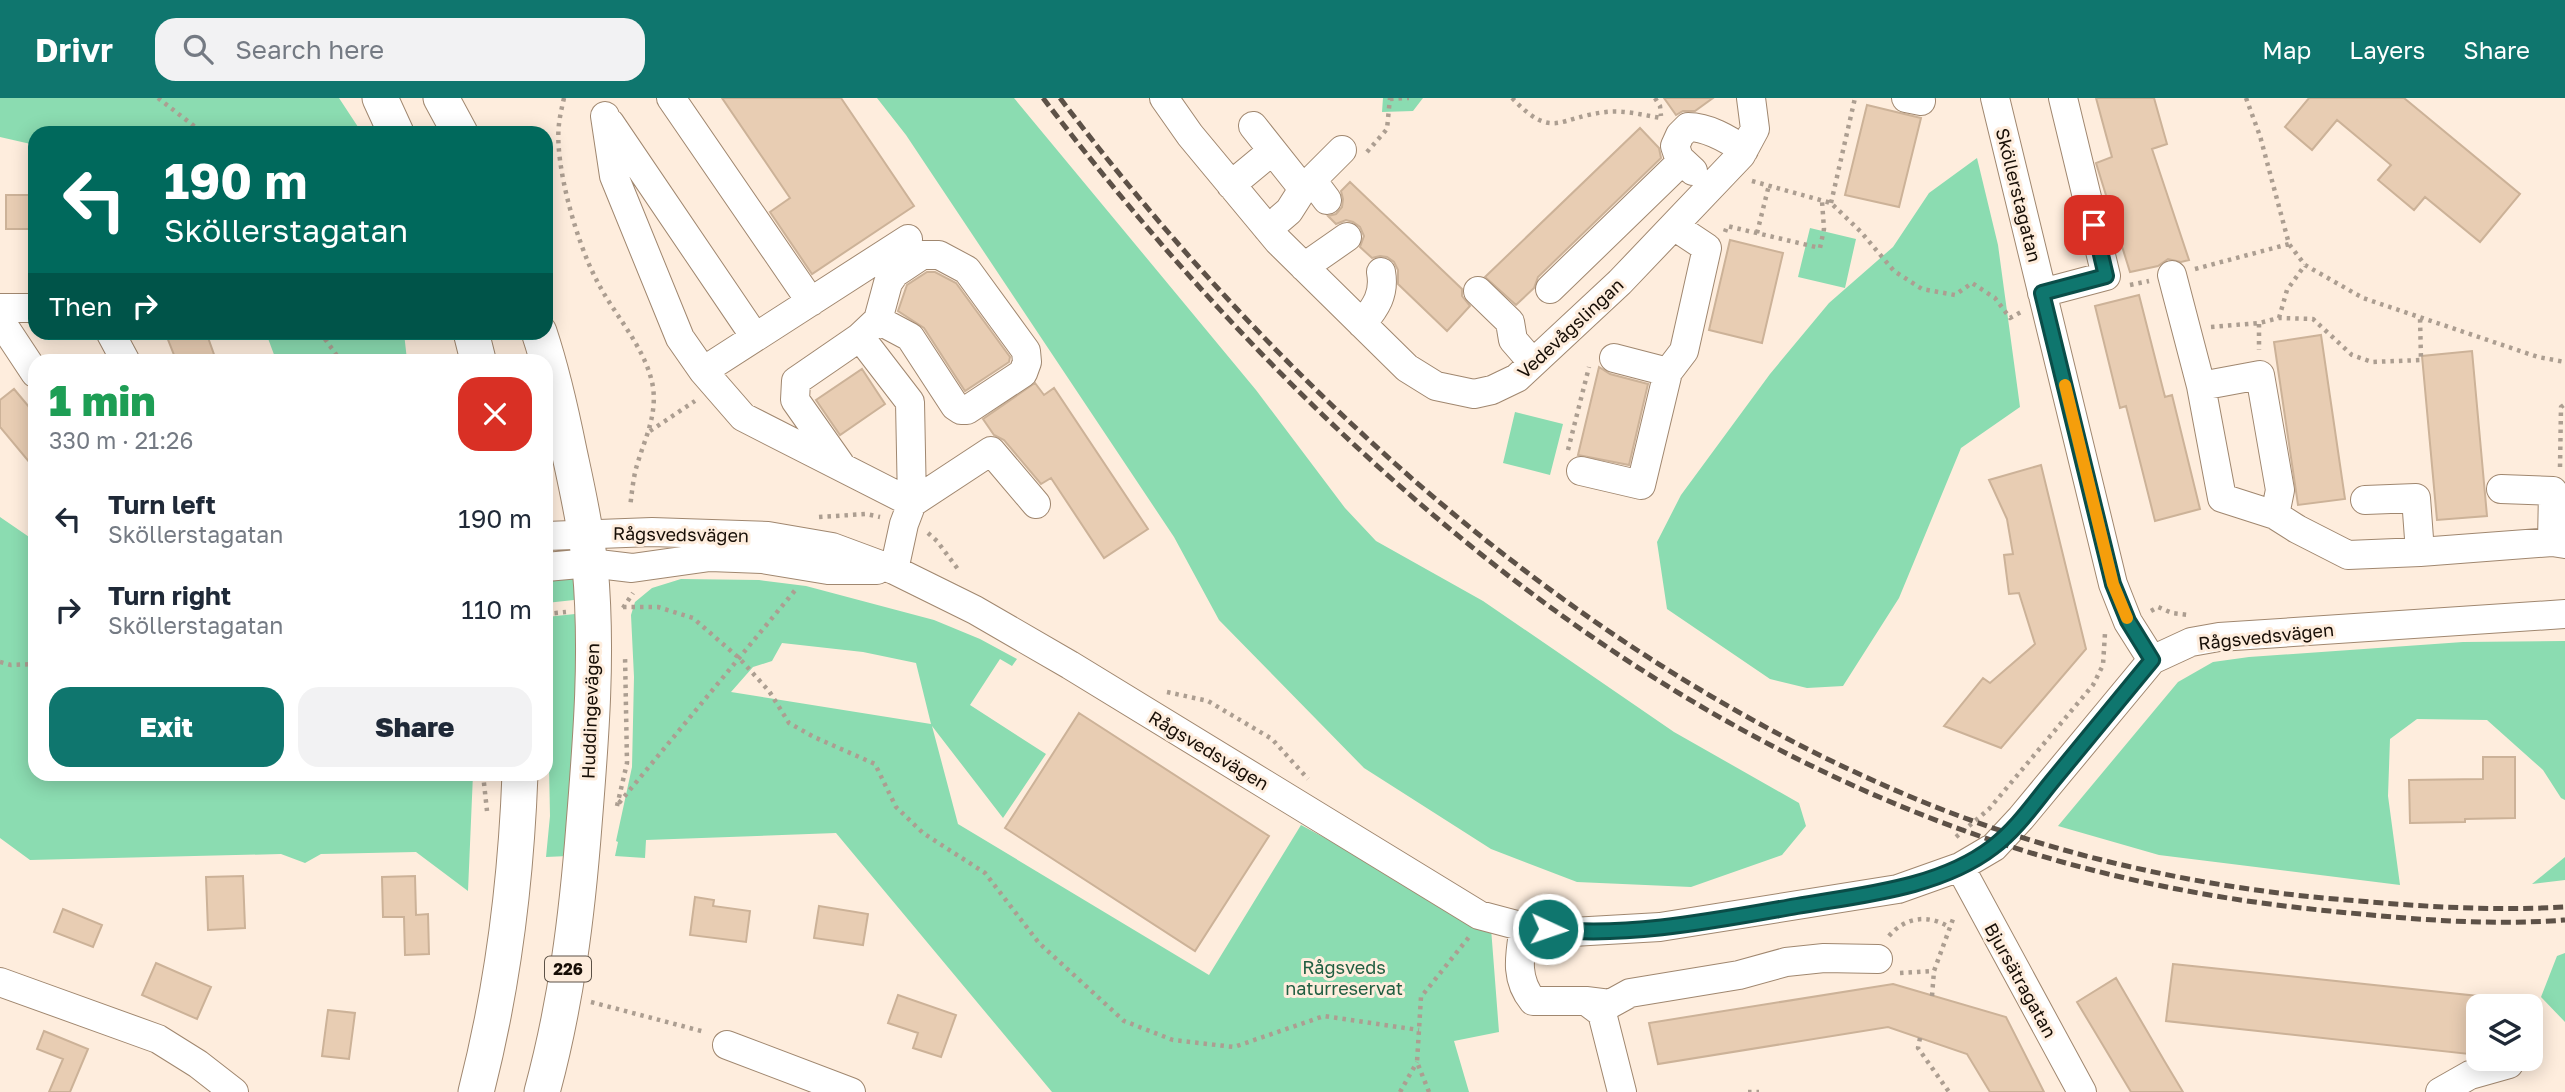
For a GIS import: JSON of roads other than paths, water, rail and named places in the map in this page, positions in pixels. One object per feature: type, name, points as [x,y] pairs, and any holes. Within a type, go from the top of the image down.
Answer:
[{"type":"main road","points":[[380,98],[393,126]]},
{"type":"main road","points":[[441,98],[456,126]]},
{"type":"main road","name":"Huddingevägen","points":[[542,1092],[560,1020],[569,966],[592,728],[593,625],[587,549],[563,421],[553,384]]},
{"type":"main road","points":[[476,1092],[496,1001],[510,916],[515,879],[520,781]]},
{"type":"street","points":[[671,98],[811,302]]},
{"type":"street","name":"Vedevågslingan","points":[[1164,98],[1190,135],[1268,229],[1407,368],[1436,386],[1474,394],[1492,390],[1517,378],[1620,282],[1717,181],[1744,150],[1755,129],[1751,98]]},
{"type":"street","name":"Sköllerstagatan","points":[[1995,98],[2032,302],[2113,584],[2128,621],[2152,660]]},
{"type":"street","points":[[2032,302],[2106,276],[2063,98]]},
{"type":"street","points":[[605,107],[755,338]]},
{"type":"street","points":[[605,107],[614,176],[680,338],[710,379],[743,417],[912,503]]},
{"type":"street","points":[[1252,127],[1314,190]]},
{"type":"street","points":[[1717,181],[1682,161],[1675,146],[1680,135],[1688,127],[1698,127],[1744,150]]},
{"type":"street","points":[[1231,185],[1272,150]]},
{"type":"street","points":[[1268,229],[1314,190],[1342,150]]},
{"type":"street","points":[[1550,289],[1682,161]]},
{"type":"street","points":[[1581,471],[1641,485],[1668,372],[1684,351],[1707,248],[1674,226]]},
{"type":"street","points":[[1304,267],[1347,237]]},
{"type":"street","points":[[710,379],[755,338],[908,239]]},
{"type":"street","points":[[841,466],[795,400],[796,382],[869,329],[888,283],[895,273],[922,255],[939,255],[967,270],[1026,351],[1027,362],[1023,373],[967,410],[961,410],[955,406],[909,337],[869,329]]},
{"type":"street","points":[[1362,324],[1377,306],[1383,285],[1381,272]]},
{"type":"street","points":[[2172,275],[2201,386],[2222,498],[2275,514],[2297,529],[2347,555],[2559,543],[2553,491],[2501,489]]},
{"type":"street","points":[[1475,302],[1510,322],[1513,340],[1533,363]]},
{"type":"street","points":[[0,308],[28,308]]},
{"type":"street","points":[[0,320],[28,362]]},
{"type":"street","points":[[869,329],[910,402],[912,503],[904,524],[894,570]]},
{"type":"street","points":[[1603,358],[1668,372]]},
{"type":"street","points":[[2201,386],[2260,375],[2280,491],[2275,514]]},
{"type":"street","points":[[912,503],[991,451],[1036,504]]},
{"type":"street","points":[[2365,500],[2416,498],[2420,552]]},
{"type":"street","name":"Rågsvedsvägen","points":[[553,564],[587,549],[664,532],[768,536],[832,547],[894,570],[975,610],[1070,665],[1479,915],[1524,927],[1572,932],[1660,927],[1898,889],[1960,867],[1994,847],[2021,818],[2152,660],[2191,642],[2219,637],[2565,614]]},
{"type":"street","name":"Rågsvedsvägen","points":[[553,538],[587,549]]},
{"type":"street","name":"Bjursätragatan","points":[[1960,867],[2082,1092]]},
{"type":"street","points":[[1524,927],[1519,973],[1525,991],[1533,1001],[1610,1003],[1630,993],[1739,975],[1786,962],[1824,958],[1878,959]]},
{"type":"street","points":[[0,982],[158,1039],[198,1063],[234,1092]]},
{"type":"street","points":[[1586,1001],[1601,1013],[1622,1092]]},
{"type":"street","points":[[727,1045],[851,1092]]},
{"type":"street","points":[[2440,1092],[2470,1075],[2484,1071]]},
{"type":"railway","points":[[1043,98],[1136,214],[1235,326],[1341,432],[1454,532],[1573,623],[1698,705],[1830,775],[1968,832],[2101,872],[2238,900],[2330,911],[2477,922],[2565,920]]},
{"type":"railway","points":[[1060,98],[1146,206],[1239,311],[1338,411],[1443,505],[1554,592],[1670,671],[1791,740],[1916,799],[1969,820],[2023,838],[2134,868],[2246,889],[2303,896],[2462,908],[2565,907]]},
{"type":"park label","name":"Rågsveds naturreservat","points":[[1344,977]]}]
